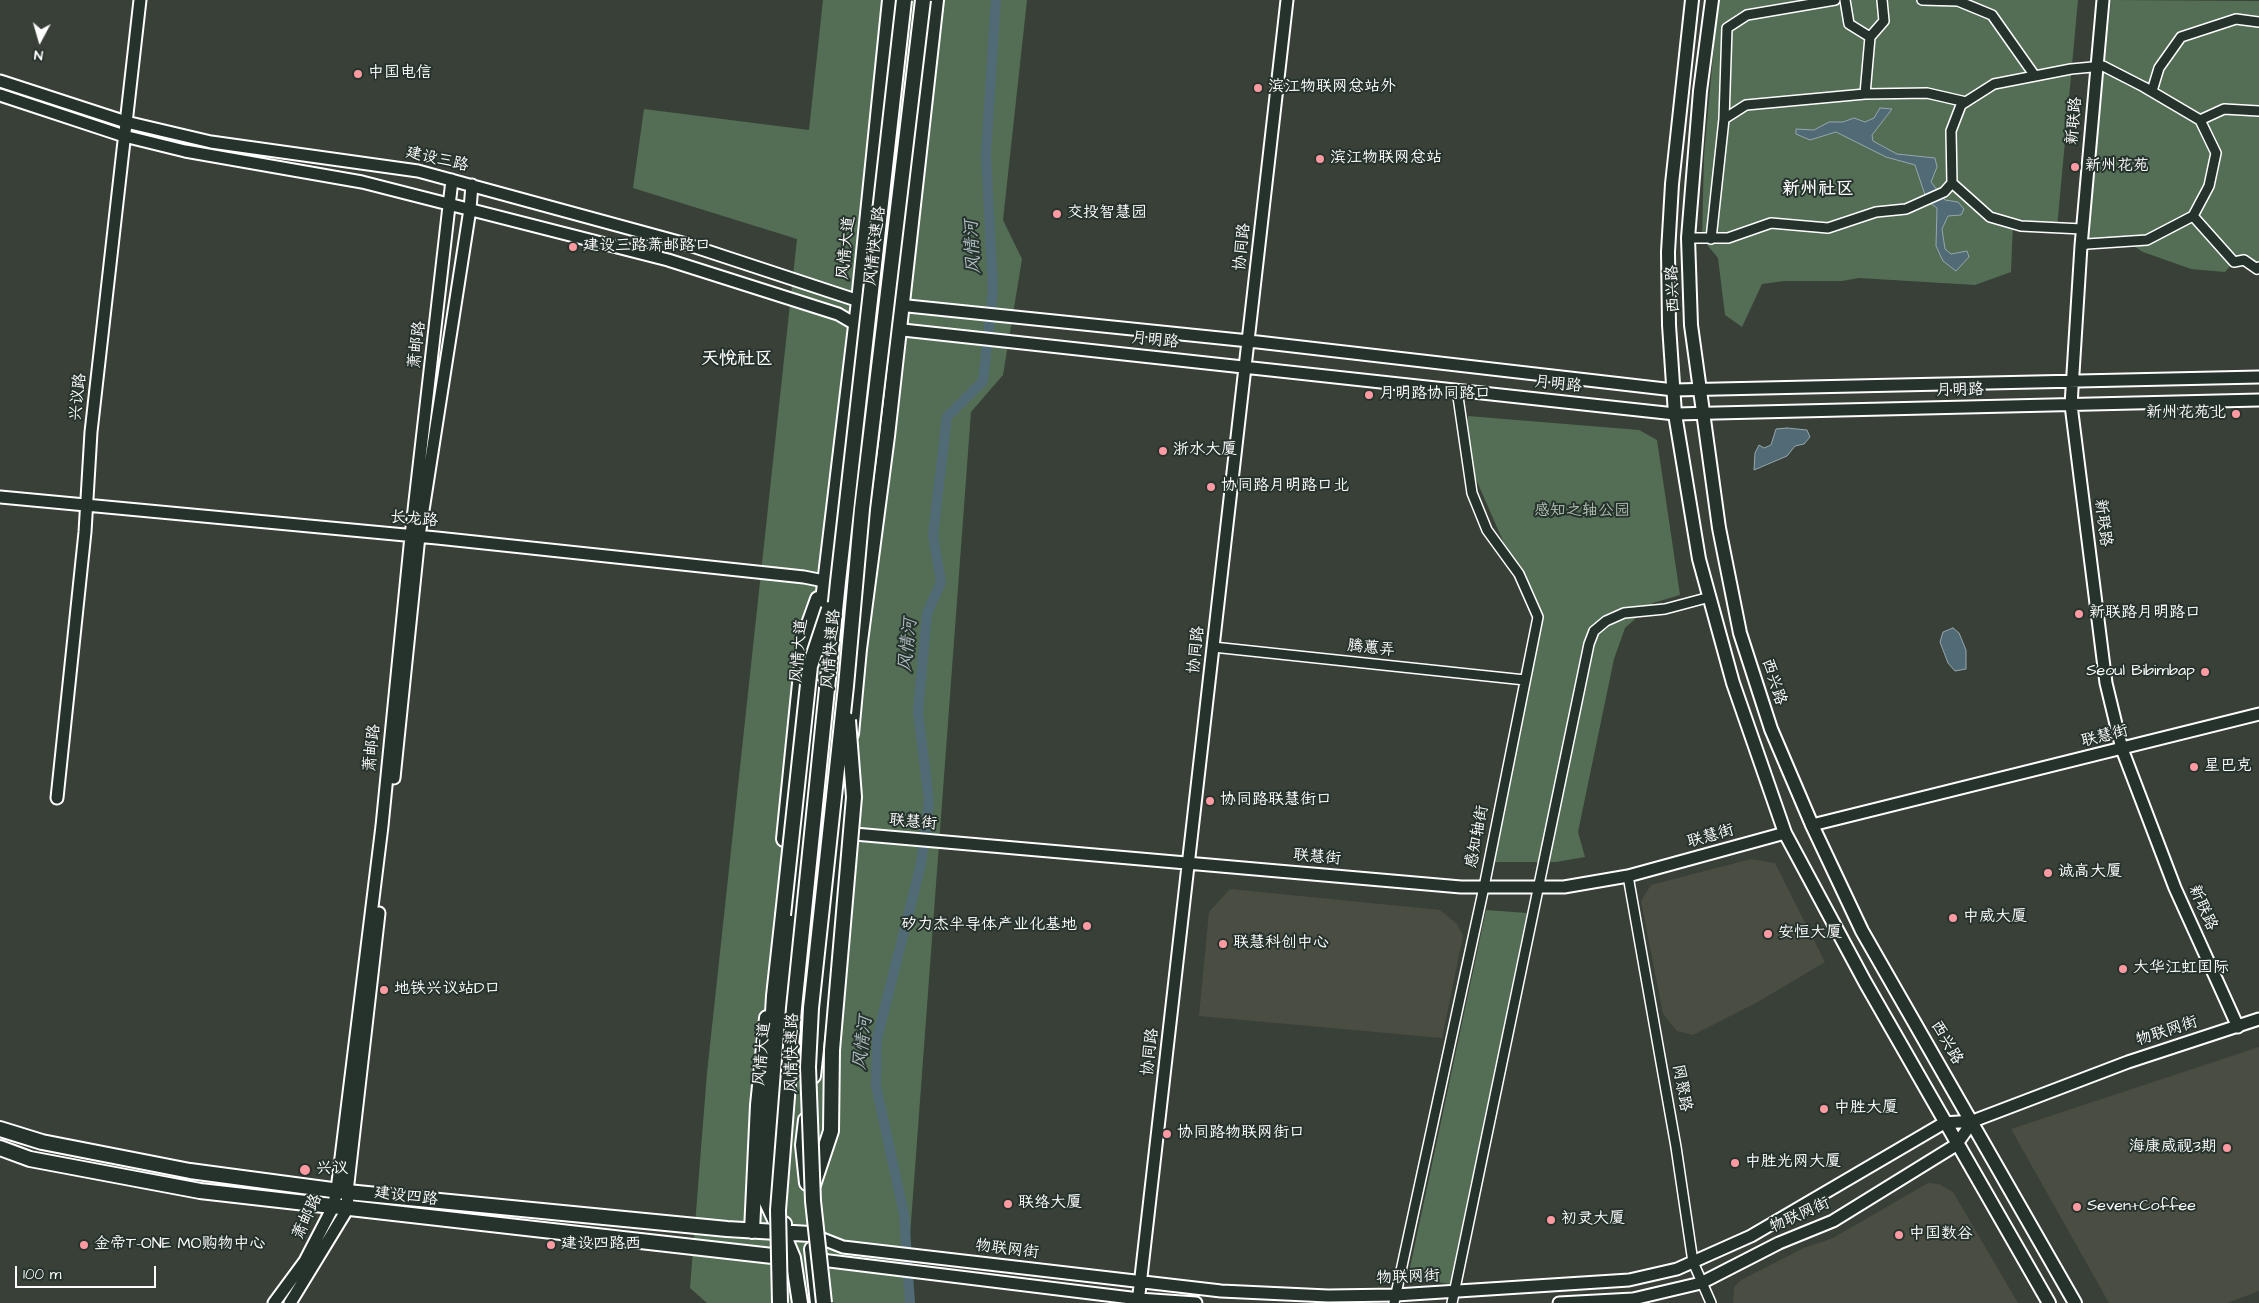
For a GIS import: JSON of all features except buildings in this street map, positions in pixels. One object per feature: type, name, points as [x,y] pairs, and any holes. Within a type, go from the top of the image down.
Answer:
[{"type":"main road","name":"风情大道","points":[[800,1303],[793,1258],[783,1234],[784,1214],[774,1160],[776,1103],[890,0]]},
{"type":"main road","name":"风情快速路","points":[[780,1303],[778,1210],[784,1114],[831,582],[904,0]]},
{"type":"main road","name":"风情快速路","points":[[824,1303],[813,1201],[808,1067],[810,1008],[846,686],[862,509],[923,0]]},
{"type":"main road","points":[[818,1303],[803,1145],[819,1032],[859,649],[888,436],[936,0]]},
{"type":"main road","name":"西兴路","points":[[1692,0],[1672,184],[1668,252],[1669,324],[1675,414],[1699,559],[1733,683],[1785,833],[1864,982],[2048,1303]]},
{"type":"main road","name":"西兴路","points":[[1712,0],[1700,91],[1688,238],[1691,325],[1698,390],[1719,528],[1740,633],[1771,729],[1812,825],[1862,931],[1973,1121],[2075,1303]]},
{"type":"main road","points":[[783,1234],[766,1200],[764,1162],[774,996],[810,666],[831,582]]},
{"type":"main road","points":[[752,1231],[758,1105],[805,635],[831,582]]},
{"type":"main road","points":[[808,1200],[831,1130],[832,1050],[854,797],[846,686]]},
{"type":"main road","name":"建设四路","points":[[0,1129],[42,1142],[190,1171],[342,1191],[783,1234],[810,1234]]},
{"type":"main road","name":"建设四路","points":[[0,1148],[30,1160],[200,1191],[813,1259]]},
{"type":"street","name":"兴议路","points":[[57,798],[86,504],[92,422],[140,0]]},
{"type":"street","name":"协同路","points":[[1138,1301],[1287,0]]},
{"type":"street","points":[[1711,239],[1724,119],[1727,28],[1747,15],[1835,0]]},
{"type":"street","points":[[1845,0],[1849,24],[1870,38]]},
{"type":"street","points":[[1865,94],[1870,38],[1884,21],[1882,0]]},
{"type":"street","points":[[1922,0],[1958,1],[1992,15],[2035,76]]},
{"type":"street","name":"新联路","points":[[2104,0],[2096,66],[2082,229],[2071,380],[2071,404],[2106,683],[2122,749],[2175,888],[2238,1027]]},
{"type":"street","points":[[2152,91],[2159,68],[2181,38],[2236,19],[2259,22]]},
{"type":"street","points":[[1688,238],[1728,238],[1771,223],[1828,228],[1876,212],[1906,209],[1924,202],[1944,192],[1952,184],[1951,131],[1960,105],[1994,84],[2103,66],[2152,91],[2200,120],[2216,153],[2209,186],[2193,216],[2146,240],[2081,246]]},
{"type":"street","name":"建设三路","points":[[0,81],[126,122],[211,142],[366,162],[418,171],[686,244],[860,301]]},
{"type":"street","points":[[1724,119],[1746,105],[1865,94],[1927,93],[1966,102]]},
{"type":"street","points":[[0,95],[124,136],[194,153],[362,182],[668,260],[838,314],[857,325]]},
{"type":"street","points":[[2200,120],[2224,109],[2259,111]]},
{"type":"street","name":"萧邮路","points":[[342,1191],[415,536],[452,180]]},
{"type":"street","points":[[1952,184],[1990,217],[2022,226],[2082,229]]},
{"type":"street","name":"萧邮路","points":[[274,1303],[305,1261],[342,1191],[370,986],[415,536],[470,210],[472,185]]},
{"type":"street","points":[[2193,216],[2234,262],[2244,260],[2256,269],[2259,268]]},
{"type":"street","name":"月明路","points":[[860,301],[1249,341],[1674,390],[2259,377]]},
{"type":"street","name":"月明路","points":[[857,325],[1675,414],[2259,400]]},
{"type":"street","name":"感知轴街","points":[[1395,1299],[1484,887],[1538,617],[1519,574],[1487,530],[1472,492],[1457,390]]},
{"type":"street","name":"长龙路","points":[[0,497],[415,536],[794,576],[831,582]]},
{"type":"street","points":[[1453,1298],[1594,631],[1606,621],[1624,613],[1665,609],[1710,597]]},
{"type":"street","name":"腾蕙弄","points":[[1213,647],[1525,680]]},
{"type":"street","name":"联慧街","points":[[1812,825],[2259,714]]},
{"type":"street","name":"联慧街","points":[[840,833],[1461,887],[1564,887],[1628,876],[1785,833]]},
{"type":"street","name":"网聚路","points":[[1628,876],[1676,1147],[1692,1262],[1710,1303]]},
{"type":"street","name":"物联网街","points":[[810,1234],[843,1247],[1221,1291],[1395,1299],[1453,1298],[1629,1280],[1677,1269],[1751,1236],[1944,1123],[1973,1121],[2128,1062],[2259,1020]]},
{"type":"street","name":"物联网街","points":[[1560,1303],[1633,1299],[1701,1283],[1779,1243],[1833,1221],[1956,1145],[1973,1121]]},
{"type":"street","points":[[290,1303],[348,1208],[342,1191]]},
{"type":"street","name":"物联网街","points":[[813,1259],[1138,1301],[1196,1303]]},
{"type":"shaded area","points":[[1751,859],[1775,863],[1825,962],[1756,1003],[1693,1035],[1677,1031],[1663,1014],[1641,901],[1651,885]]},
{"type":"shaded area","points":[[1230,889],[1440,910],[1457,924],[1463,936],[1442,1038],[1199,1016],[1209,912]]},
{"type":"shaded area","points":[[2259,1047],[2259,1291],[2227,1303],[2109,1303],[2011,1129]]},
{"type":"shaded area","name":"中国数谷","points":[[1928,1183],[1939,1184],[1953,1192],[2018,1303],[1733,1303],[1734,1287],[1741,1280],[1804,1248],[1833,1238]]},
{"type":"green space","points":[[823,0],[1027,0],[1003,220],[1022,259],[1003,375],[971,412],[905,1303],[707,1303],[690,1288],[707,1073],[797,239],[633,188],[644,109],[809,130]]},
{"type":"green space","points":[[1718,0],[2078,0],[2057,228],[2013,224],[2011,272],[1975,285],[1859,278],[1842,281],[1784,281],[1762,284],[1742,327],[1725,315],[1718,258],[1702,239],[1704,156]]},
{"type":"green space","points":[[2111,0],[2259,1],[2259,267],[2244,260],[2234,262],[2225,272],[2191,269],[2143,252],[2126,241],[2087,244]]},
{"type":"green space","name":"感知之轴公园","points":[[1468,416],[1639,430],[1657,440],[1680,595],[1653,603],[1625,628],[1614,659],[1578,832],[1585,857],[1556,862],[1495,862],[1495,849],[1520,678],[1534,612],[1468,461]]},
{"type":"green space","points":[[1486,910],[1527,913],[1450,1284],[1408,1277]]},
{"type":"water","points":[[1880,108],[1892,109],[1872,135],[1873,141],[1897,154],[1935,158],[1937,167],[1931,182],[1945,200],[1958,202],[1964,209],[1961,215],[1948,216],[1942,229],[1945,249],[1951,254],[1967,251],[1969,257],[1956,271],[1943,261],[1936,246],[1937,208],[1927,201],[1915,165],[1886,157],[1836,132],[1810,140],[1796,134],[1796,129],[1814,130],[1829,122],[1843,122],[1854,118],[1865,122],[1874,118]]},
{"type":"water","points":[[1776,429],[1807,430],[1810,437],[1804,444],[1795,446],[1787,456],[1754,470],[1755,453],[1759,445],[1764,448],[1771,445]]},
{"type":"water","points":[[1953,628],[1959,633],[1966,650],[1966,669],[1955,671],[1948,663],[1940,642],[1943,632]]},
{"type":"waterway","name":"风情河","points":[[910,1303],[904,1214],[876,1086],[877,1039],[921,864],[929,802],[918,712],[927,614],[941,582],[933,535],[947,417],[983,381],[993,290],[986,153],[996,0]]},
{"type":"place","name":"中国电信","points":[[358,74]]},
{"type":"place","name":"滨江物联网总站外","points":[[1258,88]]},
{"type":"place","name":"滨江物联网总站","points":[[1320,159]]},
{"type":"place","name":"新州花苑","points":[[2075,167]]},
{"type":"place","name":"交投智慧园","points":[[1057,214]]},
{"type":"place","name":"建设三路萧邮路口","points":[[573,247]]},
{"type":"place","name":"月明路协同路口","points":[[1369,395]]},
{"type":"place","name":"新州花苑北","points":[[2236,414]]},
{"type":"place","name":"浙水大厦","points":[[1163,451]]},
{"type":"place","name":"协同路月明路口北","points":[[1211,487]]},
{"type":"place","name":"新联路月明路口","points":[[2079,614]]},
{"type":"place","name":"Seoul Bibimbap","points":[[2205,672]]},
{"type":"place","name":"星巴克","points":[[2194,767]]},
{"type":"place","name":"协同路联慧街口","points":[[1210,801]]},
{"type":"place","name":"诚高大厦","points":[[2048,873]]},
{"type":"place","name":"中威大厦","points":[[1953,918]]},
{"type":"place","name":"矽力杰半导体产业化基地","points":[[1087,926]]},
{"type":"place","name":"安恒大厦","points":[[1768,934]]},
{"type":"place","name":"联慧科创中心","points":[[1223,944]]},
{"type":"place","name":"大华江虹国际","points":[[2123,969]]},
{"type":"place","name":"地铁兴议站D口","points":[[384,990]]},
{"type":"place","name":"中胜大厦","points":[[1824,1109]]},
{"type":"place","name":"协同路物联网街口","points":[[1167,1134]]},
{"type":"place","name":"海康威视3期","points":[[2227,1148]]},
{"type":"place","name":"中胜光网大厦","points":[[1735,1163]]},
{"type":"place","name":"兴议","points":[[305,1170]]},
{"type":"place","name":"联络大厦","points":[[1008,1204]]},
{"type":"place","name":"Seven+Coffee","points":[[2077,1207]]},
{"type":"place","name":"初灵大厦","points":[[1551,1220]]},
{"type":"place","name":"中国数谷","points":[[1899,1235]]},
{"type":"place","name":"金帝T-ONE MO购物中心","points":[[84,1245]]},
{"type":"place","name":"建设四路西","points":[[551,1245]]},
{"type":"district","name":"新州社区","points":[[1818,190]]},
{"type":"district","name":"天悦社区","points":[[737,360]]}]
